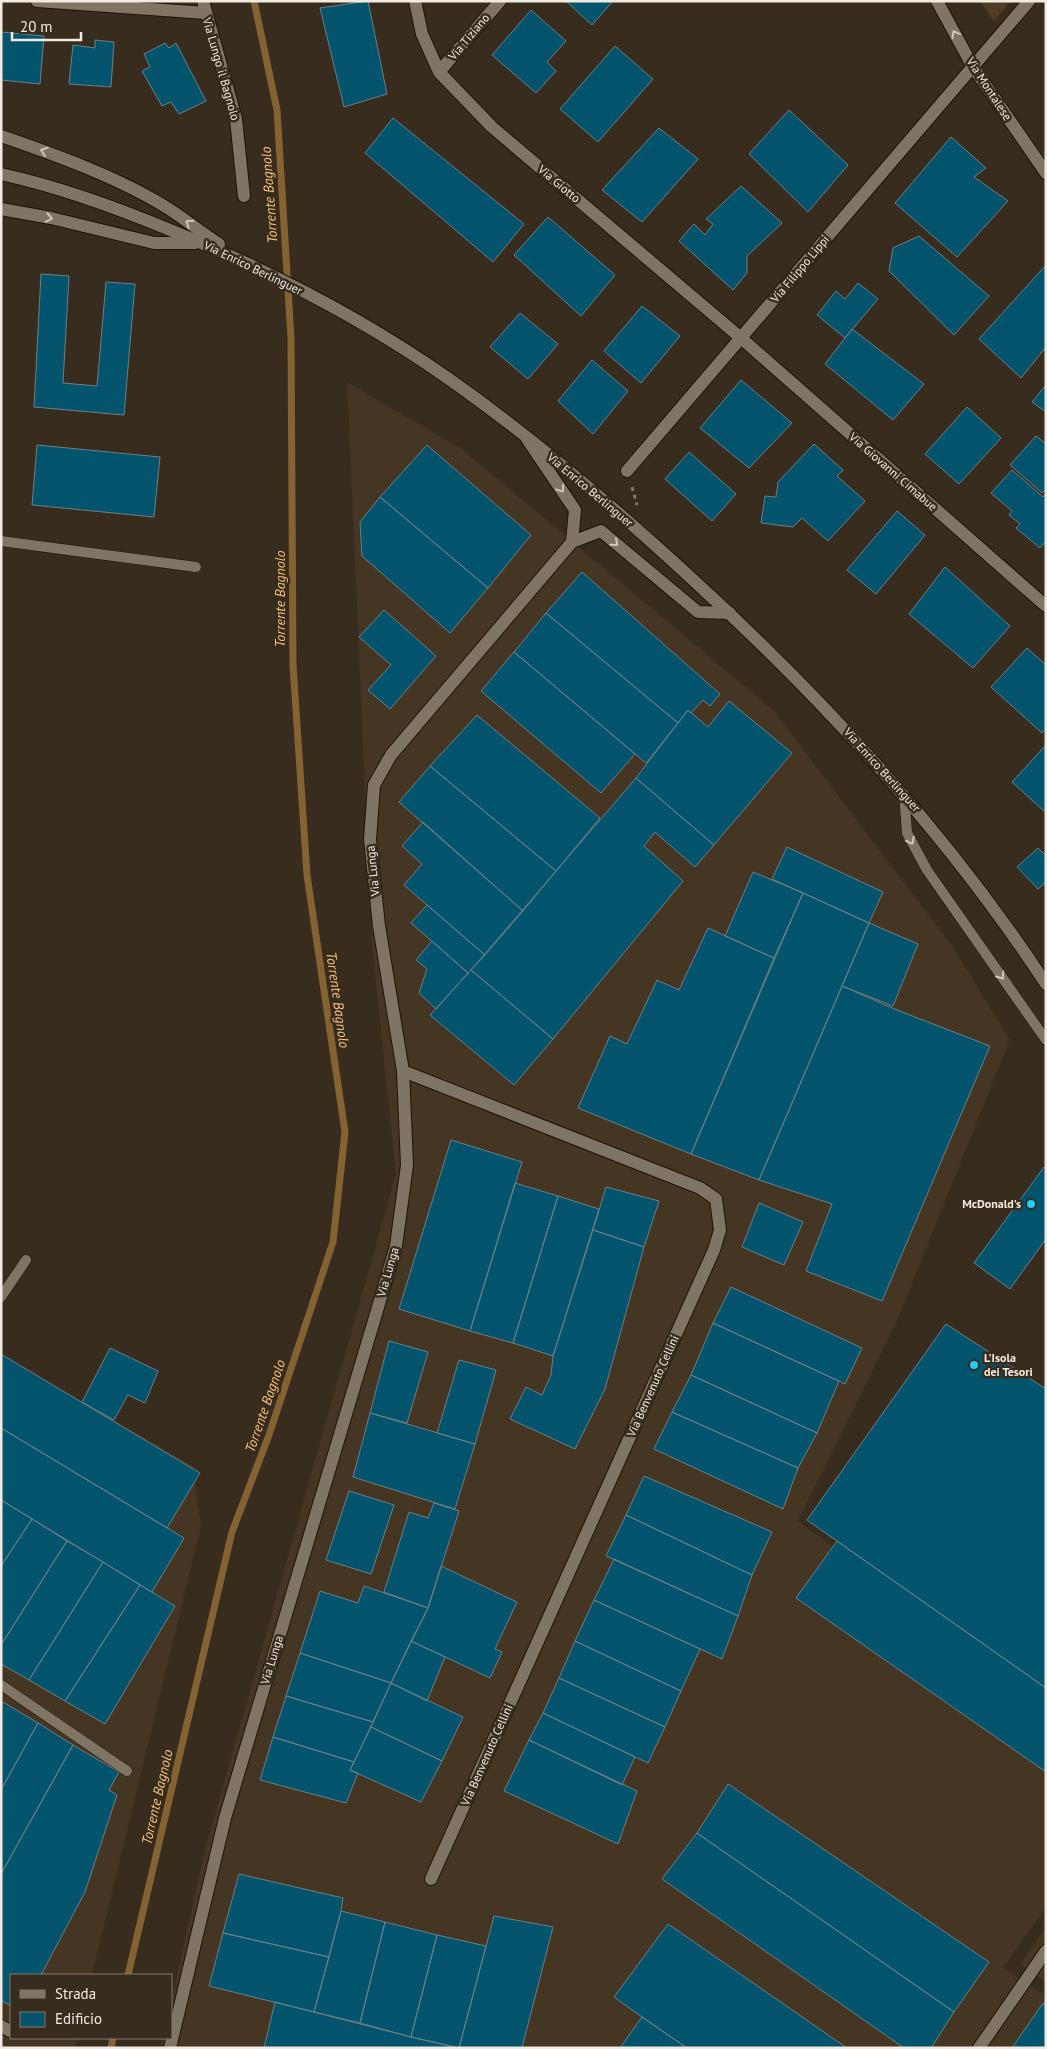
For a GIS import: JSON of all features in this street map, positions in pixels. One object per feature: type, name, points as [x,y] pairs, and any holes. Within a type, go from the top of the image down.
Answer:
[{"type":"street","points":[[37,1],[204,7]]},
{"type":"street","name":"Via Giotto","points":[[415,1],[422,34],[439,72],[492,127],[741,338]]},
{"type":"street","name":"Via Tiziano","points":[[439,72],[500,1]]},
{"type":"street","name":"Via Montalese","points":[[937,1],[973,67],[1046,173]]},
{"type":"street","name":"Via Filippo Lippi","points":[[627,471],[1029,1]]},
{"type":"street","name":"Via Lungo il Bagnolo","points":[[204,7],[236,119],[244,196]]},
{"type":"street","points":[[1,136],[59,156],[144,195],[168,209],[243,262]]},
{"type":"street","name":"Via Enrico Berlinguer","points":[[1,174],[46,184],[120,209],[243,262],[327,304],[447,378],[524,434],[634,526],[730,613],[842,725],[904,793],[955,856],[1018,942],[1046,984]]},
{"type":"street","points":[[1,210],[51,218],[154,243],[201,243]]},
{"type":"street","name":"Via Giovanni Cimabue","points":[[741,338],[1046,606]]},
{"type":"street","points":[[524,434],[575,510],[572,542],[601,531],[698,612],[730,613]]},
{"type":"street","name":"Via Lunga","points":[[170,2048],[225,1818],[396,1246],[407,1165],[403,1072],[379,926],[370,839],[374,785],[391,756],[572,542]]},
{"type":"street","name":"Via Benvenuto Cellini","points":[[403,1072],[700,1188],[716,1199],[720,1230],[714,1250],[431,1879]]},
{"type":"street","points":[[980,2048],[1046,1951]]},
{"type":"lane","points":[[1,541],[196,567]]},
{"type":"lane","points":[[904,793],[907,833],[927,870],[1046,1040]]},
{"type":"lane","points":[[1,1297],[26,1260]]},
{"type":"lane","points":[[1,1685],[127,1770]]},
{"type":"path","points":[[627,471],[637,506],[634,526]]},
{"type":"shaded area","points":[[980,1],[1011,1],[994,21]]},
{"type":"shaded area","points":[[347,382],[463,450],[774,711],[953,947],[1010,1040],[896,1323],[798,1521],[1046,1701],[1046,1907],[1003,1968],[1046,1996],[1046,2048],[161,2048],[163,2039],[172,2039],[172,1998],[205,1850],[396,1174],[372,945]]},
{"type":"shaded area","points":[[1,1355],[193,1466],[201,1526],[92,1974],[10,1974],[10,2039],[77,2039],[75,2048],[1,2048]]},
{"type":"shaded area","points":[[1046,1927],[1046,1982],[1020,1964]]},
{"type":"building","points":[[368,1],[387,94],[344,107],[320,8]]},
{"type":"building","points":[[566,1],[613,1],[592,25]]},
{"type":"building","points":[[531,10],[566,41],[547,62],[556,71],[536,93],[492,55]]},
{"type":"building","points":[[1,32],[44,36],[40,84],[1,80]]},
{"type":"building","points":[[95,40],[114,42],[111,87],[69,84],[73,45],[95,48]]},
{"type":"building","points":[[165,43],[169,48],[176,43],[206,101],[179,114],[171,102],[162,106],[142,71],[150,67],[144,54]]},
{"type":"building","points":[[615,46],[653,79],[598,142],[560,109]]},
{"type":"building","points":[[789,110],[848,165],[808,212],[749,154]]},
{"type":"building","points":[[393,118],[524,224],[493,262],[365,153]]},
{"type":"building","points":[[659,128],[698,159],[642,222],[602,190]]},
{"type":"building","points":[[951,137],[986,168],[974,177],[1008,201],[957,257],[895,203]]},
{"type":"building","points":[[741,186],[782,223],[747,256],[747,273],[733,290],[679,241],[694,224],[705,235],[713,224],[706,219]]},
{"type":"building","points":[[548,217],[615,275],[581,316],[514,255]]},
{"type":"building","points":[[919,236],[989,296],[954,335],[889,271],[893,248]]},
{"type":"building","points":[[1046,265],[1046,347],[1021,378],[979,339]]},
{"type":"building","points":[[41,274],[69,276],[63,383],[97,386],[106,282],[135,284],[124,415],[34,407]]},
{"type":"building","points":[[858,283],[878,299],[845,338],[817,315],[836,291],[845,299]]},
{"type":"building","points":[[642,306],[680,336],[641,383],[604,351]]},
{"type":"building","points":[[520,313],[558,344],[528,379],[490,347]]},
{"type":"building","points":[[852,329],[924,384],[893,420],[825,364]]},
{"type":"building","points":[[592,360],[628,391],[593,434],[558,401]]},
{"type":"building","points":[[741,380],[792,423],[749,468],[700,428]]},
{"type":"building","points":[[1046,385],[1046,412],[1032,402]]},
{"type":"building","points":[[967,407],[1001,438],[959,484],[925,454]]},
{"type":"building","points":[[1036,436],[1046,444],[1046,489],[1042,493],[1010,465]]},
{"type":"building","points":[[814,444],[843,470],[837,476],[865,501],[828,541],[802,518],[793,527],[761,523],[765,496],[776,497],[778,482]]},
{"type":"building","points":[[37,445],[160,457],[154,517],[32,505]]},
{"type":"building","points":[[427,445],[531,535],[488,588],[380,497]]},
{"type":"building","points":[[689,452],[736,494],[712,521],[665,479]]},
{"type":"building","points":[[1012,470],[1043,497],[1046,493],[1046,541],[1040,548],[1016,528],[1020,524],[1009,515],[1012,511],[991,493]]},
{"type":"building","points":[[380,497],[488,588],[450,633],[362,556],[360,522]]},
{"type":"building","points":[[897,511],[925,535],[876,594],[847,570]]},
{"type":"building","points":[[945,567],[1010,626],[973,668],[909,614]]},
{"type":"building","points":[[582,572],[720,694],[710,706],[703,700],[691,713],[688,710],[678,723],[546,613]]},
{"type":"building","points":[[384,610],[436,656],[390,709],[368,690],[391,665],[359,637]]},
{"type":"building","points":[[546,613],[678,723],[646,763],[514,652]]},
{"type":"building","points":[[1027,648],[1046,665],[1046,728],[1042,733],[991,687]]},
{"type":"building","points":[[514,652],[635,754],[601,793],[481,691]]},
{"type":"building","points":[[729,701],[792,753],[714,845],[636,778],[688,710],[708,727]]},
{"type":"building","points":[[477,715],[600,818],[556,871],[430,766]]},
{"type":"building","points":[[1046,745],[1046,813],[1012,782]]},
{"type":"building","points":[[430,766],[556,871],[523,911],[399,802]]},
{"type":"building","points":[[636,778],[714,845],[695,867],[655,832],[644,846],[683,881],[553,1039],[471,970]]},
{"type":"building","points":[[423,822],[523,911],[485,955],[404,885],[422,864],[402,846]]},
{"type":"building","points":[[787,847],[883,892],[869,923],[772,879]]},
{"type":"building","points":[[1038,848],[1046,856],[1046,882],[1038,889],[1017,867]]},
{"type":"building","points":[[753,872],[803,893],[774,958],[725,936]]},
{"type":"building","points":[[803,893],[869,923],[759,1180],[691,1154]]},
{"type":"building","points":[[427,905],[485,955],[468,973],[411,923]]},
{"type":"building","points":[[869,923],[918,944],[893,1006],[842,986]]},
{"type":"building","points":[[708,928],[774,958],[691,1154],[578,1108],[610,1036],[627,1044],[657,980],[679,990]]},
{"type":"building","points":[[432,941],[468,973],[436,1009],[419,993],[427,969],[416,960]]},
{"type":"building","points":[[471,970],[553,1039],[514,1085],[430,1015]]},
{"type":"building","points":[[842,986],[897,1010],[990,1046],[882,1301],[806,1271],[832,1204],[759,1180]]},
{"type":"building","points":[[451,1140],[522,1162],[470,1331],[399,1309]]},
{"type":"building","name":"McDonald's","points":[[1044,1167],[1046,1169],[1046,1239],[1010,1289],[974,1263]]},
{"type":"building","points":[[515,1183],[558,1196],[513,1343],[470,1331]]},
{"type":"building","points":[[606,1187],[659,1201],[644,1247],[593,1230]]},
{"type":"building","points":[[558,1196],[599,1209],[553,1356],[513,1343]]},
{"type":"building","points":[[759,1203],[803,1222],[784,1265],[742,1247]]},
{"type":"building","points":[[593,1230],[644,1247],[605,1389],[575,1449],[510,1419],[526,1387],[542,1395],[551,1375],[553,1356]]},
{"type":"building","points":[[731,1287],[862,1348],[845,1384],[713,1323]]},
{"type":"building","points":[[713,1323],[839,1381],[817,1433],[691,1375]]},
{"type":"building","points":[[946,1324],[1046,1389],[1046,1688],[807,1520]]},
{"type":"building","points":[[389,1341],[428,1352],[407,1423],[370,1413]]},
{"type":"building","points":[[110,1348],[158,1371],[145,1403],[128,1395],[114,1420],[82,1402]]},
{"type":"building","points":[[1,1354],[200,1473],[167,1528],[1,1428]]},
{"type":"building","points":[[459,1360],[496,1370],[475,1444],[437,1433]]},
{"type":"building","points":[[691,1375],[817,1433],[798,1468],[672,1412]]},
{"type":"building","points":[[672,1412],[798,1468],[783,1509],[654,1449]]},
{"type":"building","points":[[370,1413],[475,1444],[455,1509],[353,1477]]},
{"type":"building","points":[[1,1428],[184,1538],[152,1592],[1,1500]]},
{"type":"building","points":[[644,1476],[772,1532],[752,1575],[626,1515]]},
{"type":"building","points":[[349,1491],[394,1505],[371,1574],[326,1560]]},
{"type":"building","points":[[1,1500],[32,1519],[1,1566]]},
{"type":"building","points":[[434,1503],[459,1511],[428,1608],[384,1592],[409,1512],[428,1518]]},
{"type":"building","points":[[626,1515],[752,1575],[738,1616],[606,1556]]},
{"type":"building","points":[[32,1519],[67,1541],[1,1645],[1,1566]]},
{"type":"building","points":[[67,1541],[103,1562],[29,1680],[1,1664],[1,1645]]},
{"type":"building","points":[[837,1541],[1046,1688],[1046,1772],[796,1598]]},
{"type":"building","points":[[614,1559],[738,1616],[722,1659],[594,1600]]},
{"type":"building","points":[[103,1562],[140,1585],[65,1701],[29,1680]]},
{"type":"building","points":[[441,1566],[517,1602],[495,1649],[502,1652],[490,1678],[411,1641],[428,1608]]},
{"type":"building","points":[[140,1585],[175,1606],[105,1724],[65,1701]]},
{"type":"building","points":[[364,1586],[428,1608],[391,1683],[300,1653],[320,1591],[358,1603]]},
{"type":"building","points":[[594,1600],[700,1649],[681,1691],[575,1641]]},
{"type":"building","points":[[411,1641],[445,1657],[427,1701],[391,1683]]},
{"type":"building","points":[[575,1641],[681,1691],[665,1727],[559,1678]]},
{"type":"building","points":[[300,1653],[391,1683],[373,1722],[286,1696]]},
{"type":"building","points":[[559,1678],[665,1727],[648,1763],[543,1713]]},
{"type":"building","points":[[391,1683],[463,1717],[442,1761],[371,1727]]},
{"type":"building","points":[[286,1696],[373,1722],[354,1762],[273,1737]]},
{"type":"building","points":[[3,1702],[38,1723],[1,1790],[1,1705]]},
{"type":"building","points":[[543,1713],[635,1757],[622,1785],[529,1740]]},
{"type":"building","points":[[38,1723],[73,1745],[1,1874],[1,1790]]},
{"type":"building","points":[[371,1727],[442,1761],[421,1802],[350,1770]]},
{"type":"building","points":[[273,1737],[354,1762],[350,1770],[358,1773],[346,1803],[260,1780]]},
{"type":"building","points":[[529,1740],[637,1791],[618,1844],[504,1791]]},
{"type":"building","points":[[73,1745],[119,1772],[109,1790],[117,1795],[85,1892],[42,1974],[10,1974],[10,2005],[1,2000],[1,1874]]},
{"type":"building","points":[[728,1784],[989,1962],[954,2012],[697,1833]]},
{"type":"building","points":[[697,1833],[954,2012],[931,2048],[904,2048],[662,1879]]},
{"type":"building","points":[[239,1874],[343,1898],[329,1957],[223,1933]]},
{"type":"building","points":[[341,1911],[385,1922],[360,2023],[314,2012]]},
{"type":"building","points":[[494,1916],[553,1927],[522,2048],[459,2048]]},
{"type":"building","points":[[385,1922],[437,1935],[411,2037],[360,2023]]},
{"type":"building","points":[[668,1924],[847,2048],[687,2048],[642,2017],[614,1997]]},
{"type":"building","points":[[223,1933],[329,1957],[314,2012],[209,1986]]},
{"type":"building","points":[[437,1935],[486,1946],[459,2048],[411,2037]]},
{"type":"building","points":[[275,2002],[411,2037],[459,2048],[264,2048]]},
{"type":"building","points":[[1043,2003],[1046,2005],[1046,2048],[1012,2048]]},
{"type":"building","points":[[642,2017],[687,2048],[620,2048]]},
{"type":"waterway","name":"Torrente Bagnolo","points":[[128,1974],[232,1532],[269,1435],[333,1242],[345,1132],[307,875],[293,665],[291,338],[277,110],[254,1]]},
{"type":"waterway","name":"Torrente Bagnolo","points":[[111,2048],[113,2039]]},
{"type":"place","name":"McDonald's","points":[[1031,1204]]},
{"type":"place","name":"L'Isola dei Tesori","points":[[974,1365]]}]
